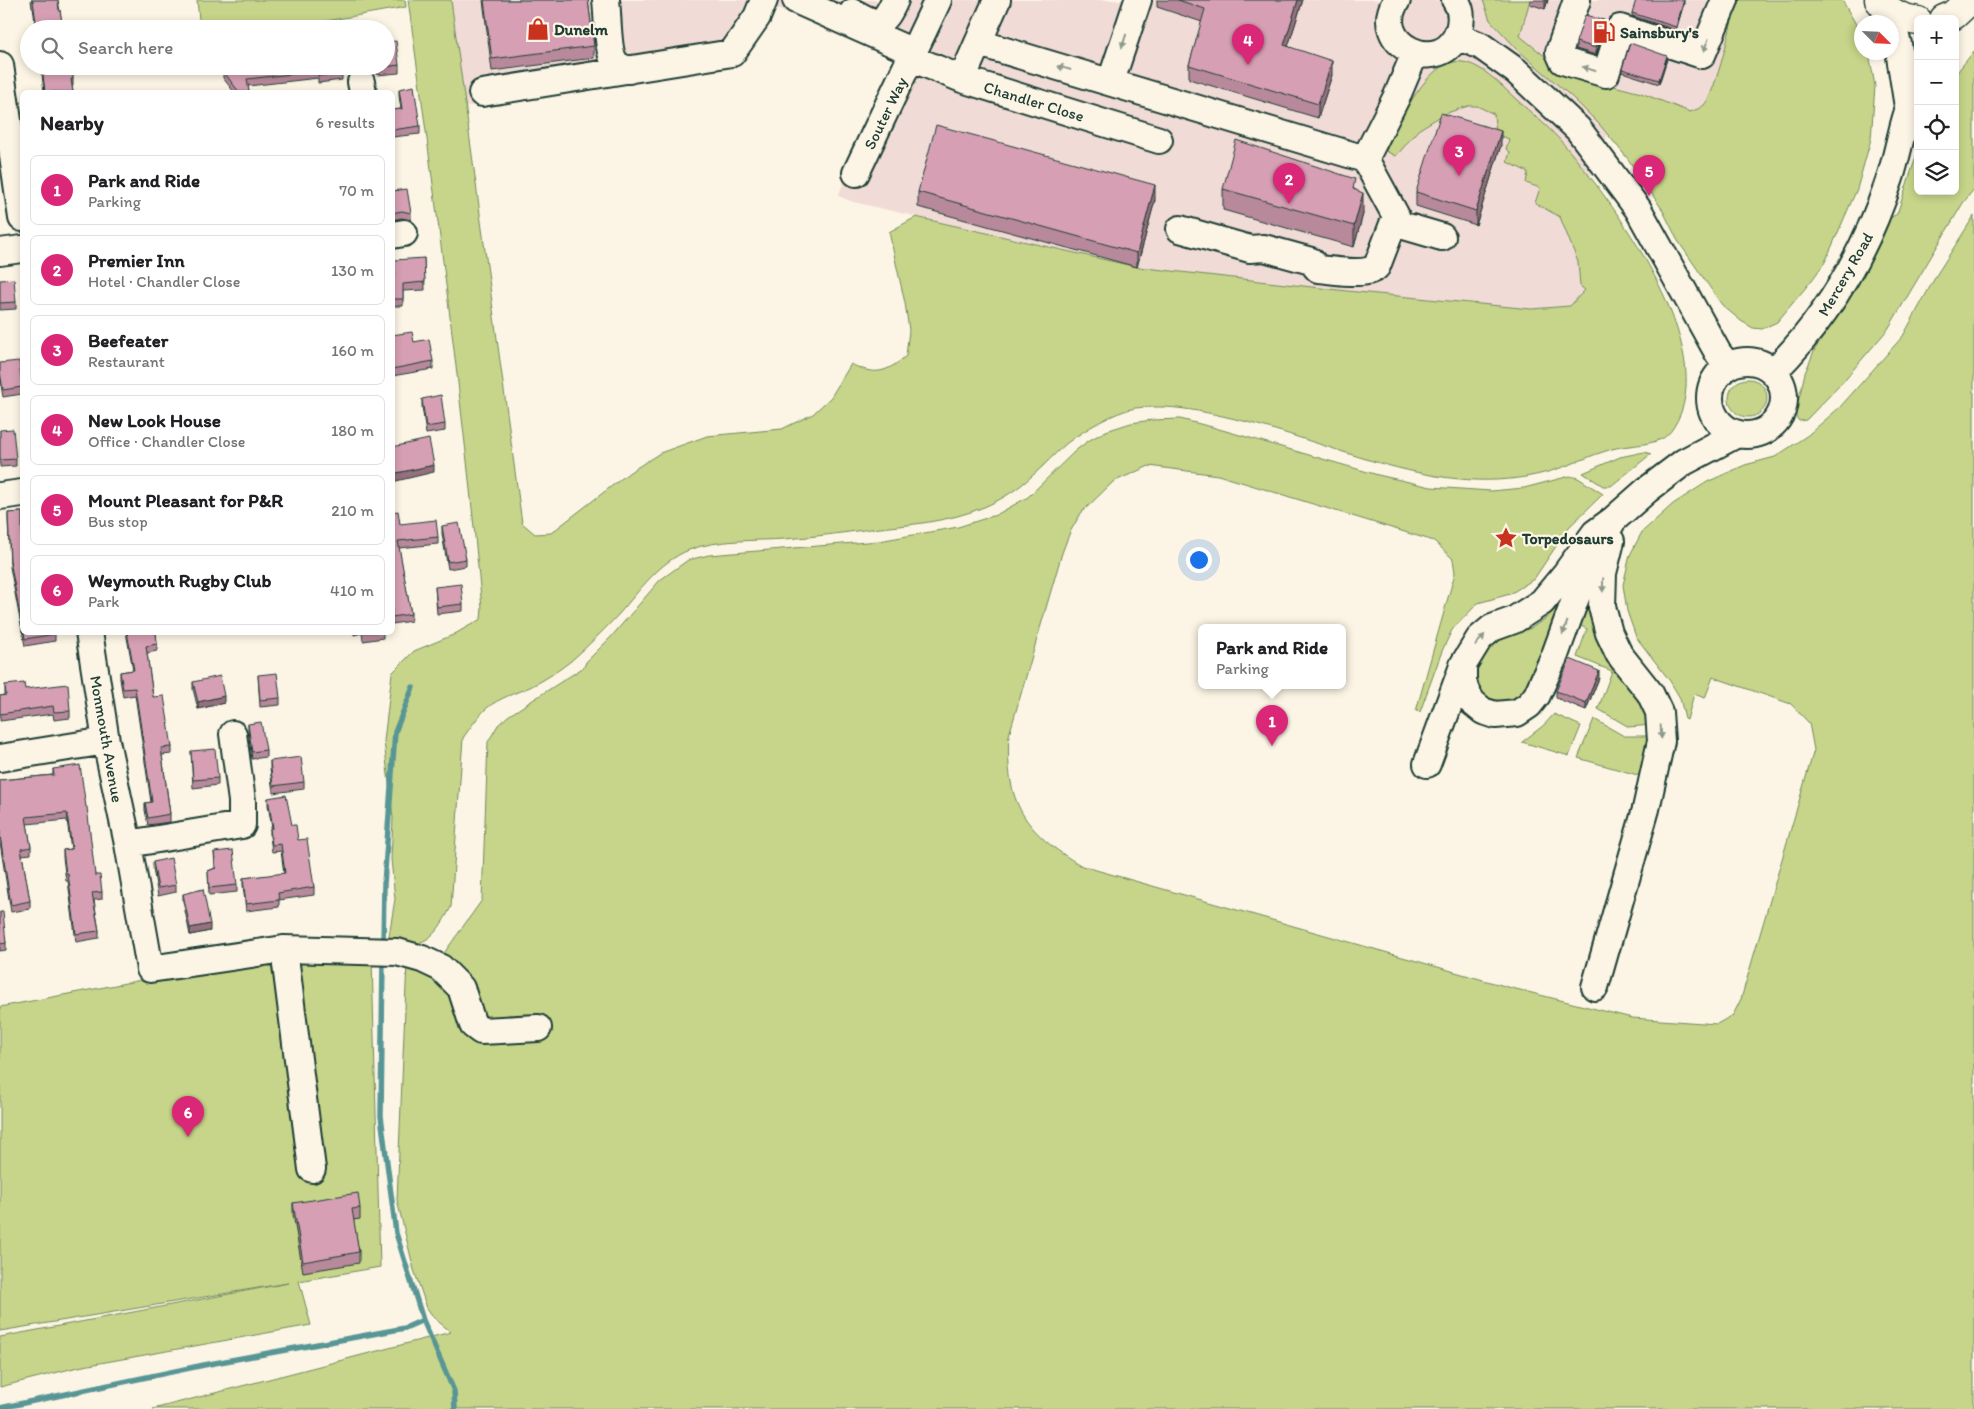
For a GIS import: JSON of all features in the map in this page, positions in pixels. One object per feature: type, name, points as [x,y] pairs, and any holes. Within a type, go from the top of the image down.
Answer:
[{"type":"highway","points":[[1884,5],[1899,16],[1914,20]]},
{"type":"street","points":[[606,0],[614,62],[620,67],[629,70]]},
{"type":"street","points":[[482,93],[732,53],[757,17],[764,0]]},
{"type":"street","points":[[796,0],[847,5],[854,13],[872,22],[878,22],[887,17],[895,0]]},
{"type":"street","name":"Souter Way","points":[[856,173],[938,0]]},
{"type":"street","points":[[962,79],[997,0]]},
{"type":"street","points":[[1111,81],[1138,0]]},
{"type":"street","points":[[1390,2],[1391,27],[1395,36],[1402,45],[1415,53],[1424,54],[1436,53],[1447,48],[1457,36],[1461,23],[1461,13],[1456,0]]},
{"type":"street","points":[[1577,0],[1559,52],[1563,61],[1606,74],[1620,28],[1702,55],[1724,0]]},
{"type":"street","points":[[826,4],[912,55]]},
{"type":"street","points":[[1884,5],[1898,44],[1913,97]]},
{"type":"street","points":[[1457,36],[1481,46],[1516,71],[1578,129],[1638,209],[1718,353],[1728,366]]},
{"type":"street","points":[[979,43],[1111,81],[1364,159],[1396,216],[1378,266],[1374,270],[1366,272],[1318,270],[1311,261],[1264,248],[1250,250],[1180,229]]},
{"type":"street","points":[[1364,159],[1397,96],[1415,53]]},
{"type":"street","name":"Chandler Close","points":[[912,55],[962,79],[1159,140]]},
{"type":"street","points":[[0,65],[20,204]]},
{"type":"street","name":"Mercery Road","points":[[1774,372],[1793,353],[1820,318],[1860,255],[1874,223],[1892,172],[1913,97]]},
{"type":"street","points":[[1394,223],[1442,237]]},
{"type":"street","points":[[0,252],[20,249]]},
{"type":"street","points":[[1739,361],[1752,361],[1764,364],[1774,372],[1781,382],[1784,393],[1784,406],[1780,417],[1772,426],[1761,433],[1749,436],[1737,434],[1721,424],[1711,409],[1712,385],[1718,374],[1728,366],[1739,361]]},
{"type":"street","points":[[1684,462],[1711,409]]},
{"type":"street","points":[[1430,756],[1463,664],[1479,639],[1492,628],[1514,620],[1542,602],[1595,533],[1647,490],[1684,462],[1737,434]]},
{"type":"street","points":[[0,496],[20,493]]},
{"type":"street","points":[[1463,664],[1465,689],[1472,702],[1483,711],[1495,715],[1507,715],[1517,713],[1528,705],[1537,695],[1555,655],[1587,566],[1613,520]]},
{"type":"street","points":[[1595,987],[1646,809],[1661,741],[1659,712],[1650,693],[1619,654],[1609,634],[1602,607],[1603,573],[1610,546],[1613,520]]},
{"type":"street","name":"Monmouth Avenue","points":[[89,635],[106,741],[128,844],[150,969],[284,950]]},
{"type":"street","points":[[128,844],[242,825],[242,801],[233,734]]},
{"type":"street","points":[[0,758],[106,741]]},
{"type":"street","points":[[312,1169],[284,950],[398,952],[422,959],[441,968],[461,988],[473,1025],[481,1031],[538,1028]]},
{"type":"shaded area","points":[[451,0],[1740,0],[1705,137],[1637,99],[1627,89],[1587,185],[1586,289],[1570,306],[1531,309],[1347,291],[1137,267],[853,202],[838,196],[894,60],[773,7],[742,61],[465,107]]},
{"type":"green space","points":[[197,0],[405,0],[406,7],[332,20],[199,20]]},
{"type":"green space","points":[[408,0],[451,0],[522,523],[535,534],[551,533],[630,472],[660,453],[707,436],[782,429],[813,414],[831,397],[851,364],[867,370],[880,371],[892,366],[906,356],[909,330],[889,232],[916,217],[1137,267],[1347,291],[1531,309],[1570,306],[1585,290],[1580,286],[1578,262],[1560,217],[1535,203],[1540,188],[1526,183],[1528,172],[1507,162],[1510,152],[1506,149],[1509,139],[1496,134],[1494,114],[1477,106],[1468,106],[1444,114],[1418,130],[1395,156],[1386,151],[1412,99],[1432,74],[1442,66],[1453,62],[1471,64],[1496,81],[1555,135],[1606,198],[1655,276],[1673,318],[1684,359],[1685,396],[1673,428],[1661,439],[1612,449],[1548,472],[1507,479],[1467,480],[1427,474],[1388,465],[1270,428],[1231,418],[1181,408],[1135,408],[1108,418],[1082,432],[1067,443],[1015,490],[997,501],[971,512],[914,524],[785,539],[724,542],[689,550],[678,555],[659,569],[613,620],[571,661],[530,687],[492,704],[474,722],[463,738],[451,907],[439,927],[427,939],[420,943],[387,948],[395,899],[391,859],[393,818],[384,741],[392,673],[414,651],[453,635],[481,619],[482,608],[448,304]]},
{"type":"green space","points":[[1483,0],[1530,0],[1520,36],[1567,74],[1641,93],[1690,112],[1700,108],[1709,98],[1723,56],[1737,0],[1842,0],[1854,21],[1854,60],[1870,60],[1875,86],[1871,139],[1857,189],[1825,262],[1777,322],[1762,329],[1753,328],[1741,321],[1722,305],[1678,241],[1662,209],[1628,159],[1599,124],[1573,98],[1519,51],[1490,20]]},
{"type":"green space","points":[[1974,51],[1974,189],[1963,203],[1888,329],[1840,385],[1806,420],[1799,421],[1796,417],[1796,411],[1805,373],[1815,349],[1860,279],[1890,218],[1897,214],[1914,163],[1914,195],[1959,195],[1959,70]]},
{"type":"green space","points":[[1974,216],[1974,1409],[153,1409],[451,1332],[434,1318],[427,1308],[414,1270],[397,1200],[407,961],[437,963],[482,900],[488,742],[498,725],[508,716],[584,667],[586,662],[611,637],[660,580],[688,560],[709,555],[879,541],[958,527],[996,515],[1028,497],[1075,451],[1088,441],[1106,431],[1131,423],[1180,419],[1378,475],[1431,487],[1491,491],[1524,488],[1570,476],[1578,478],[1603,494],[1569,527],[1534,579],[1510,594],[1478,603],[1452,630],[1442,651],[1420,712],[1416,711],[1455,573],[1453,559],[1434,541],[1218,475],[1149,466],[1113,482],[1081,513],[1070,532],[1062,553],[1009,735],[1009,759],[1015,797],[1022,813],[1032,828],[1046,841],[1082,866],[1508,987],[1632,1018],[1717,1024],[1733,1015],[1741,999],[1814,750],[1809,723],[1791,704],[1713,677],[1705,698],[1694,694],[1687,720],[1685,719],[1680,698],[1670,681],[1636,637],[1627,611],[1623,585],[1630,555],[1642,532],[1673,504],[1707,482],[1745,465],[1775,457],[1808,435],[1840,407],[1903,336],[1937,274]]},
{"type":"green space","points":[[1748,379],[1755,380],[1761,385],[1766,391],[1766,405],[1761,411],[1755,416],[1748,417],[1741,416],[1735,411],[1730,405],[1729,398],[1730,391],[1735,385],[1741,380]]},
{"type":"green space","points":[[1644,452],[1651,454],[1611,486],[1603,486],[1583,473],[1620,457]]},
{"type":"green space","points":[[1586,607],[1591,607],[1651,725],[1629,727],[1598,709],[1612,671],[1577,657],[1587,629],[1579,625]]},
{"type":"green space","points":[[1554,610],[1558,612],[1528,690],[1516,702],[1490,703],[1477,689],[1474,677],[1480,660],[1490,644],[1531,628],[1548,617]]},
{"type":"green space","points":[[1554,714],[1581,726],[1569,756],[1522,742],[1544,725]]},
{"type":"green space","points":[[1594,719],[1624,736],[1652,736],[1648,778],[1578,758]]},
{"type":"green space","points":[[372,959],[380,1267],[299,1281],[311,1325],[78,1367],[0,1387],[0,1337],[288,1283],[0,1331],[0,1007],[241,961]]},
{"type":"building","points":[[58,0],[62,20],[36,20],[32,1]]},
{"type":"building","name":"Dunelm","points":[[484,0],[588,0],[594,46],[492,59]]},
{"type":"building","points":[[1178,0],[1298,0],[1284,45],[1332,61],[1318,104],[1189,65],[1205,9]]},
{"type":"building","points":[[1636,0],[1684,0],[1676,27],[1632,13]]},
{"type":"building","points":[[1585,15],[1604,20],[1596,48],[1576,42]]},
{"type":"building","points":[[395,41],[399,65],[395,66]]},
{"type":"building","points":[[1630,43],[1667,56],[1659,80],[1622,69]]},
{"type":"building","points":[[43,75],[73,75],[73,79],[71,79],[73,90],[45,90]]},
{"type":"building","points":[[226,75],[282,75],[247,79],[249,90],[237,90]]},
{"type":"building","points":[[414,86],[420,126],[395,130],[395,110],[402,109],[399,89]]},
{"type":"building","points":[[1441,113],[1501,131],[1476,211],[1416,192]]},
{"type":"building","points":[[936,125],[1155,185],[1137,253],[918,192]]},
{"type":"building","points":[[1236,140],[1355,179],[1353,189],[1363,193],[1354,226],[1223,189]]},
{"type":"building","points":[[407,189],[411,213],[402,211],[395,212],[395,191]]},
{"type":"building","points":[[424,258],[425,282],[403,284],[403,299],[395,299],[395,260]]},
{"type":"building","points":[[14,279],[16,302],[0,303],[0,280]]},
{"type":"building","points":[[412,332],[414,342],[429,339],[433,361],[395,368],[395,335]]},
{"type":"building","points":[[19,361],[20,387],[3,390],[0,363]]},
{"type":"building","points":[[441,395],[445,424],[426,427],[422,399]]},
{"type":"building","points":[[13,429],[16,459],[0,460],[0,430]]},
{"type":"building","points":[[429,439],[434,465],[395,473],[395,446]]},
{"type":"building","points":[[398,511],[400,524],[436,520],[438,537],[398,541],[411,614],[395,617],[395,512]]},
{"type":"building","points":[[20,512],[20,616],[10,560],[8,513]]},
{"type":"building","points":[[459,523],[466,559],[448,562],[442,526]]},
{"type":"building","points":[[461,584],[463,604],[437,607],[435,587]]},
{"type":"building","points":[[24,635],[49,635],[25,639]]},
{"type":"building","points":[[128,635],[156,635],[157,644],[146,646],[153,697],[164,696],[172,747],[161,748],[170,814],[148,818],[145,803],[152,802],[135,688],[123,689],[120,672],[134,670]]},
{"type":"building","points":[[1570,659],[1599,671],[1586,703],[1556,691]]},
{"type":"building","points":[[277,673],[280,698],[260,700],[258,675]]},
{"type":"building","points":[[220,676],[224,696],[198,702],[193,682]]},
{"type":"building","points":[[24,683],[25,689],[68,684],[70,711],[54,712],[53,706],[0,714],[0,696],[6,695],[5,685]]},
{"type":"building","points":[[261,722],[266,750],[252,752],[248,724]]},
{"type":"building","points":[[215,749],[218,778],[193,780],[191,751]]},
{"type":"building","points":[[301,757],[304,782],[273,786],[270,761]]},
{"type":"building","points":[[80,765],[95,875],[100,875],[102,892],[92,893],[99,931],[76,934],[63,850],[72,849],[67,813],[26,817],[31,847],[21,849],[30,901],[11,905],[0,836],[0,780],[54,775],[53,769]]},
{"type":"building","points":[[286,795],[292,825],[296,825],[298,840],[307,839],[314,887],[278,893],[279,900],[246,904],[243,878],[285,873],[281,844],[272,845],[270,828],[273,828],[268,798]]},
{"type":"building","points":[[233,850],[237,885],[209,888],[208,871],[216,868],[214,852]]},
{"type":"building","points":[[171,858],[176,885],[158,888],[153,862]]},
{"type":"building","points":[[203,889],[210,924],[190,928],[183,894]]},
{"type":"building","points":[[0,912],[3,912],[6,943],[0,944]]},
{"type":"building","points":[[358,1193],[360,1208],[352,1209],[359,1252],[303,1262],[293,1203]]},
{"type":"waterway","points":[[383,946],[384,884],[395,732],[413,687]]},
{"type":"waterway","points":[[383,958],[381,1116],[396,1233],[423,1320],[454,1391],[455,1409]]},
{"type":"waterway","points":[[0,1408],[204,1365],[405,1328],[423,1320]]},
{"type":"place","name":"Dunelm","points":[[538,29]]},
{"type":"place","name":"Sainsbury's","points":[[1604,32]]},
{"type":"place","name":"New Look House","points":[[1248,65]]},
{"type":"place","name":"Beefeater","points":[[1459,176]]},
{"type":"place","name":"Mount Pleasant for P&R","points":[[1649,196]]},
{"type":"place","name":"Premier Inn","points":[[1289,204]]},
{"type":"place","name":"Torpedosaurs","points":[[1506,538]]},
{"type":"place","name":"Park and Ride","points":[[1272,746]]},
{"type":"place","name":"Weymouth Rugby Club","points":[[188,1137]]}]
